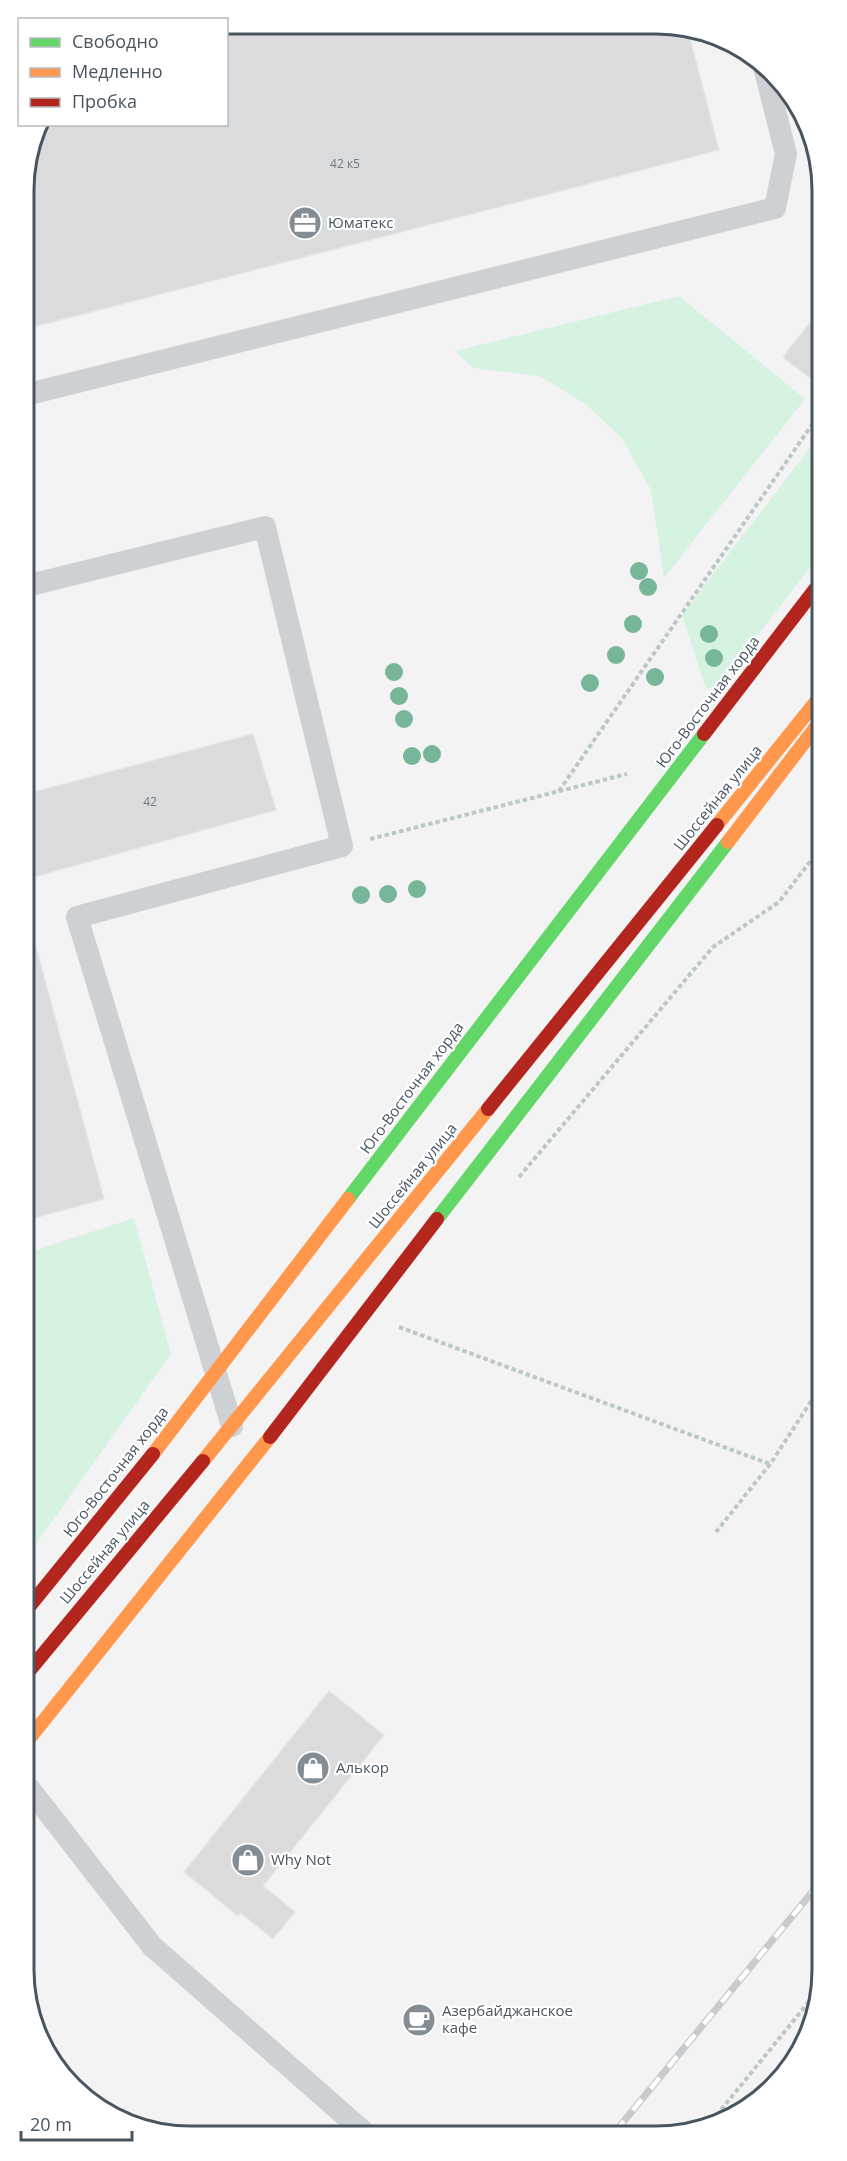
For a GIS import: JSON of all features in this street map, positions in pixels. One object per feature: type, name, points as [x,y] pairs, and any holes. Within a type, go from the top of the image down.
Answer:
[{"type":"main road","name":"Юго-Восточная хорда","points":[[34,1600],[142,1467],[812,593]]},
{"type":"main road","name":"Шоссейная улица","points":[[34,1665],[232,1426],[812,707]]},
{"type":"main road","points":[[34,1733],[200,1528],[812,732]]},
{"type":"lane","points":[[35,393],[775,208],[786,154],[767,80]]},
{"type":"lane","points":[[35,584],[265,527],[342,846],[77,917],[232,1426]]},
{"type":"lane","points":[[34,1795],[152,1946],[357,2126]]},
{"type":"path","points":[[558,791],[812,426]]},
{"type":"path","points":[[342,846],[633,772]]},
{"type":"path","points":[[513,1184],[713,948],[779,902],[812,859]]},
{"type":"path","points":[[399,1318],[393,1327],[770,1464]]},
{"type":"path","points":[[716,1532],[770,1464],[812,1400]]},
{"type":"path","points":[[718,2113],[810,2000]]},
{"type":"green space","points":[[679,296],[805,399],[664,578],[651,490],[621,437],[584,403],[539,376],[473,368],[455,351]]},
{"type":"green space","points":[[812,445],[812,565],[718,686],[706,689],[682,615]]},
{"type":"green space","points":[[134,1218],[171,1354],[34,1546],[34,1251]]},
{"type":"building","points":[[657,34],[687,37],[690,38],[719,150],[35,326],[35,180],[40,150],[48,126],[228,126],[228,35]]},
{"type":"building","points":[[812,320],[812,379],[783,357]]},
{"type":"building","points":[[253,734],[276,810],[35,877],[35,792]]},
{"type":"building","points":[[35,947],[104,1199],[34,1218]]},
{"type":"building","points":[[329,1691],[384,1735],[263,1886],[295,1912],[273,1939],[241,1913],[238,1916],[184,1872]]},
{"type":"railway","points":[[620,2126],[812,1892]]},
{"type":"traffic: slow","points":[[717,825],[812,707]]},
{"type":"traffic: slow","points":[[728,842],[812,732]]},
{"type":"traffic: slow","points":[[203,1461],[488,1109]]},
{"type":"traffic: slow","points":[[153,1454],[348,1199]]},
{"type":"traffic: slow","points":[[34,1733],[270,1437]]},
{"type":"traffic: jam","points":[[704,734],[812,593]]},
{"type":"traffic: jam","points":[[488,1109],[717,825]]},
{"type":"traffic: jam","points":[[270,1437],[437,1219]]},
{"type":"traffic: jam","points":[[34,1600],[153,1454]]},
{"type":"traffic: jam","points":[[34,1665],[203,1461]]},
{"type":"traffic: fast","points":[[348,1199],[704,734]]},
{"type":"traffic: fast","points":[[437,1219],[728,842]]},
{"type":"place","name":"Юматекс","points":[[305,223]]},
{"type":"place","name":"Алькор","points":[[313,1768]]},
{"type":"place","name":"Why Not","points":[[248,1860]]},
{"type":"place","name":"Азербайджанское кафе","points":[[419,2020]]}]
